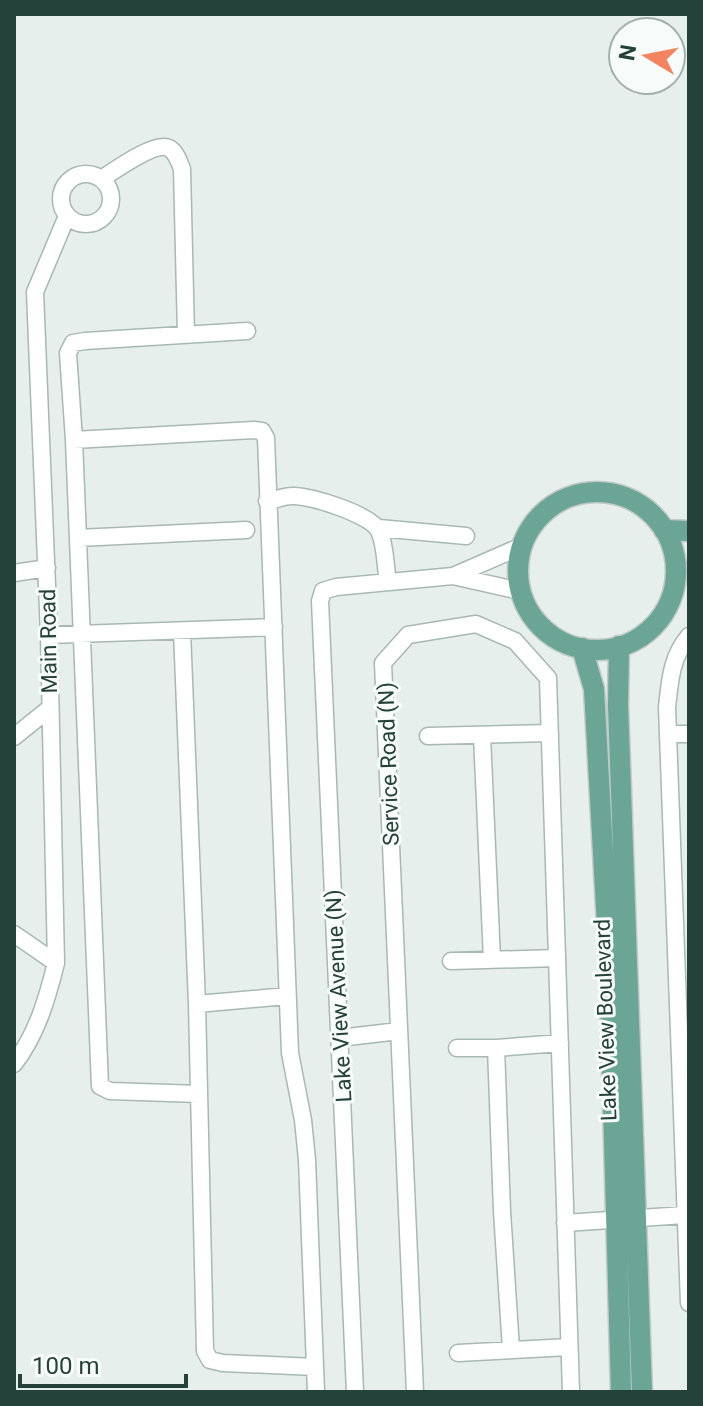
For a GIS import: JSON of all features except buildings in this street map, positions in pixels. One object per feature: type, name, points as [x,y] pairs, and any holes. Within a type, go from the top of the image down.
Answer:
[{"type":"main road","points":[[606,492],[639,504],[653,516],[664,530],[682,580],[655,623],[633,641],[595,650],[582,648],[555,638],[533,618],[520,591],[518,561],[522,546],[540,515],[554,504],[570,496],[606,492]]},
{"type":"main road","points":[[664,530],[689,531]]},
{"type":"main road","name":"Lake View Boulevard","points":[[619,646],[626,1219],[621,1392]]},
{"type":"main road","name":"Lake View Boulevard","points":[[582,648],[594,689],[626,1219],[642,1392]]},
{"type":"street","points":[[101,179],[162,146],[172,149],[178,158],[182,169],[186,335]]},
{"type":"street","points":[[84,174],[101,179],[110,192],[106,213],[95,223],[73,221],[62,208],[61,199],[67,182],[84,174]]},
{"type":"street","name":"Main Road","points":[[14,1064],[44,1010],[56,963],[47,568],[35,292],[67,216]]},
{"type":"street","points":[[199,1094],[110,1091],[100,1086],[68,353],[73,343],[247,331]]},
{"type":"street","points":[[74,440],[262,431],[266,438],[287,996],[290,1053],[307,1160],[316,1392]]},
{"type":"street","points":[[267,501],[293,496],[316,499],[368,519],[379,528],[466,536]]},
{"type":"street","points":[[379,528],[388,582],[453,576],[520,591]]},
{"type":"street","points":[[78,538],[246,530]]},
{"type":"street","points":[[453,576],[522,546]]},
{"type":"street","points":[[14,573],[47,568]]},
{"type":"street","name":"Lake View Avenue (N)","points":[[355,1392],[320,601],[323,591],[336,587],[388,582]]},
{"type":"street","name":"Service Road (N)","points":[[415,1392],[383,663],[408,635],[476,624],[515,641],[548,678],[571,1392]]},
{"type":"street","points":[[49,635],[274,627]]},
{"type":"street","points":[[182,631],[197,1004],[205,1351],[210,1360],[223,1363],[315,1367]]},
{"type":"street","points":[[689,636],[681,646],[671,671],[667,707],[682,932],[689,1303]]},
{"type":"street","points":[[14,737],[50,708]]},
{"type":"street","points":[[428,736],[550,733]]},
{"type":"street","points":[[668,734],[689,734]]},
{"type":"street","points":[[482,735],[492,960]]},
{"type":"street","points":[[14,934],[56,963]]},
{"type":"street","points":[[451,961],[557,958]]},
{"type":"street","points":[[197,1004],[287,996]]},
{"type":"street","points":[[339,1038],[399,1031]]},
{"type":"street","points":[[457,1048],[560,1043]]},
{"type":"street","points":[[496,1048],[511,1349]]},
{"type":"street","points":[[565,1223],[685,1215]]},
{"type":"street","points":[[458,1353],[569,1347]]}]
